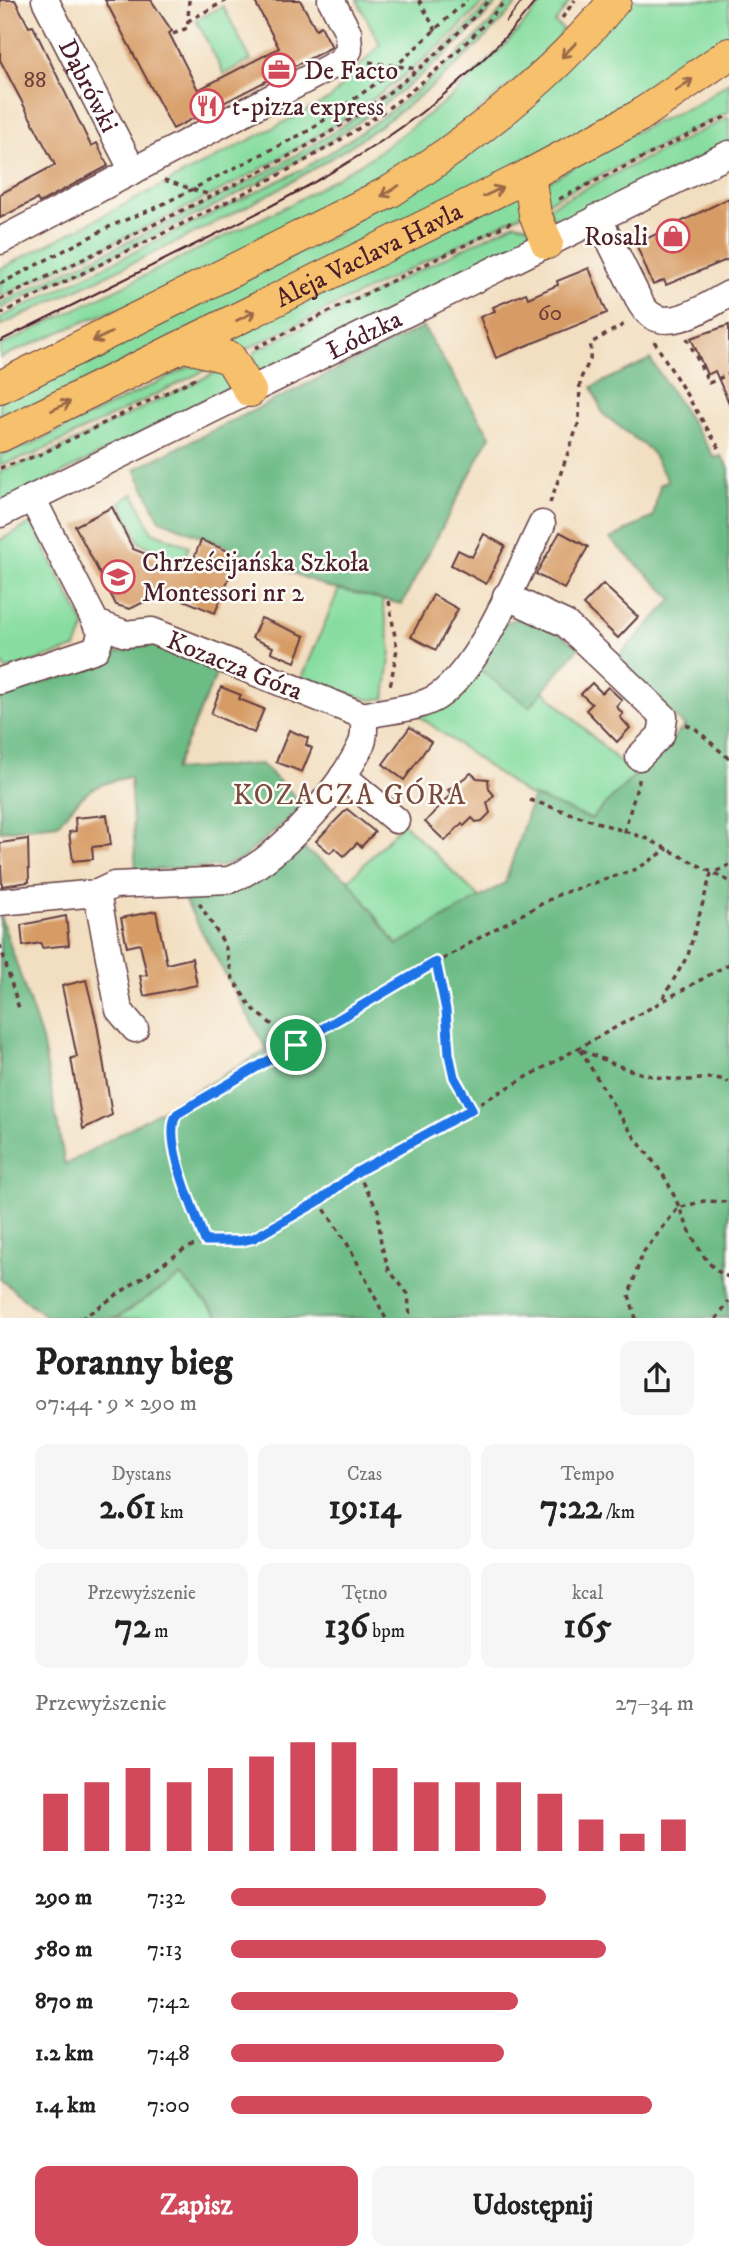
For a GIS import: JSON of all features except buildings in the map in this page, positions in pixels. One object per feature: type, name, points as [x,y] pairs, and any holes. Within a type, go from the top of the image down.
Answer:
[{"type":"main road","name":"Aleja Vaclava Havla","points":[[2,386],[391,191],[437,162],[527,90],[615,0]]},
{"type":"main road","name":"Aleja Vaclava Havla","points":[[0,436],[529,175],[639,116],[729,54]]},
{"type":"main road","points":[[529,175],[535,214],[547,243]]},
{"type":"main road","points":[[185,346],[217,353],[234,362],[250,391]]},
{"type":"street","name":"Dąbrówki","points":[[45,0],[133,171]]},
{"type":"street","points":[[0,240],[341,61],[349,50],[348,32],[331,0]]},
{"type":"street","name":"Łódzka","points":[[0,514],[729,154]]},
{"type":"street","points":[[598,217],[641,304],[650,316],[660,320],[674,320],[729,294]]},
{"type":"street","points":[[0,681],[96,649],[104,626],[96,623],[32,498]]},
{"type":"street","points":[[0,902],[97,893],[114,885],[229,880],[253,868],[313,816],[343,776],[376,713],[435,698],[452,684],[475,654],[542,524]]},
{"type":"street","points":[[506,596],[566,624],[664,717],[661,735],[639,757]]},
{"type":"street","name":"Kozacza Góra","points":[[104,626],[126,634],[152,631],[376,713]]},
{"type":"street","points":[[343,776],[396,820]]},
{"type":"street","points":[[97,893],[119,1010],[135,1029]]},
{"type":"path","points":[[173,34],[187,28],[189,0]]},
{"type":"path","points":[[188,21],[228,0]]},
{"type":"path","points":[[419,0],[436,32]]},
{"type":"path","points":[[0,285],[113,225],[310,130],[397,66],[467,0]]},
{"type":"path","points":[[0,300],[314,144],[371,107],[418,69],[489,0]]},
{"type":"path","points":[[0,314],[293,170],[349,136],[430,75],[506,0]]},
{"type":"path","points":[[560,22],[575,0]]},
{"type":"path","points":[[349,50],[369,62],[418,69]]},
{"type":"path","points":[[0,468],[38,456],[234,362],[255,348],[465,244],[535,214],[550,203],[729,115]]},
{"type":"path","points":[[133,171],[212,196]]},
{"type":"path","points":[[542,524],[579,422],[580,380],[590,360],[591,343],[632,320]]},
{"type":"path","points":[[685,333],[709,383],[729,374]]},
{"type":"path","points":[[653,340],[719,448]]},
{"type":"path","points":[[376,713],[397,649],[389,601]]},
{"type":"path","points":[[664,717],[695,728],[729,759]]},
{"type":"path","points":[[624,832],[640,779],[639,757]]},
{"type":"path","points":[[530,800],[668,849],[711,874],[729,881]]},
{"type":"path","points":[[205,1241],[171,1139],[173,1120],[200,1098],[560,894],[637,869],[668,849]]},
{"type":"path","points":[[662,999],[688,955],[711,874],[729,865]]},
{"type":"path","points":[[186,882],[225,945],[233,979],[251,1007],[296,1045]]},
{"type":"path","points":[[0,945],[20,1012]]},
{"type":"path","points":[[436,962],[446,1010],[449,1054],[454,1077],[472,1109]]},
{"type":"path","points":[[81,1318],[186,1248],[205,1241],[241,1241],[254,1238],[319,1201],[357,1172],[580,1050],[662,999],[729,964]]},
{"type":"path","points":[[580,1050],[632,1073],[683,1080],[704,1078],[729,1082]]},
{"type":"path","points":[[580,1050],[669,1185],[678,1208],[717,1273],[729,1277]]},
{"type":"path","points":[[357,1172],[378,1210],[381,1244],[389,1270],[408,1294],[410,1318]]},
{"type":"path","points":[[319,1201],[350,1248],[386,1318]]},
{"type":"path","points":[[636,1318],[629,1295],[642,1254],[678,1208],[704,1201],[729,1202]]},
{"type":"path","points":[[716,1318],[729,1301]]},
{"type":"green space","points":[[357,0],[486,0],[435,50],[379,95],[320,135],[194,204],[0,297],[0,269],[331,98],[380,44]]},
{"type":"green space","points":[[493,0],[500,0],[447,53],[390,100],[329,141],[201,213],[0,309],[0,303],[197,208],[324,138],[384,97],[441,52]]},
{"type":"green space","points":[[511,0],[520,0],[466,56],[407,106],[344,150],[210,225],[0,326],[0,318],[303,169],[332,151],[388,114],[440,72]]},
{"type":"green space","points":[[545,0],[571,0],[555,23],[563,29],[548,54],[417,161],[172,290],[90,319],[0,358],[0,346],[291,204],[370,158],[451,97],[504,46]]},
{"type":"green space","points":[[630,0],[729,0],[729,41],[621,114],[0,424],[0,400],[337,234]]},
{"type":"green space","points":[[223,6],[251,60],[224,74],[196,20]]},
{"type":"green space","points":[[729,82],[729,112],[541,205],[546,183],[637,131],[699,103]]},
{"type":"green space","points":[[729,117],[729,143],[560,226],[548,209],[550,206]]},
{"type":"green space","points":[[521,192],[526,212],[237,354],[211,344]]},
{"type":"green space","points":[[515,223],[531,226],[529,241],[269,371],[260,371],[246,363],[257,350]]},
{"type":"green space","points":[[423,327],[490,436],[402,604],[328,587],[160,520],[135,469]]},
{"type":"green space","points":[[650,359],[715,458],[721,456],[729,468],[729,1318],[220,1318],[181,1276],[116,1318],[48,1318],[0,1279],[0,915],[42,1040],[65,1165],[267,1050],[180,892],[298,845],[349,880],[397,945],[505,883],[533,796],[591,819],[685,726],[615,660],[673,599],[610,539],[653,517],[660,485],[668,481],[650,450],[603,414],[592,387]]},
{"type":"green space","points":[[222,362],[35,454],[0,465],[0,455],[30,445],[197,363]]},
{"type":"green space","points":[[220,370],[231,387],[0,505],[0,471],[40,458]]},
{"type":"green space","points":[[134,494],[152,532],[189,546],[183,561],[140,543],[120,502]]},
{"type":"green space","points":[[32,523],[85,626],[76,648],[6,670],[0,659],[0,540]]},
{"type":"green space","points":[[339,589],[382,599],[391,650],[385,698],[370,700],[302,678]]},
{"type":"green space","points":[[530,615],[579,647],[530,707],[477,668],[506,622]]},
{"type":"green space","points":[[158,645],[218,670],[174,770],[261,764],[304,805],[242,859],[220,867],[136,870],[130,777],[106,783],[88,792],[58,824],[0,831],[0,688],[28,679],[38,684],[99,666],[102,657],[139,646]]},
{"type":"green space","points":[[477,668],[530,706],[543,690],[635,776],[591,820],[526,794],[419,716]]},
{"type":"green space","points":[[403,823],[480,898],[397,945],[349,880]]},
{"type":"green space","points":[[181,1276],[220,1318],[118,1318]]},
{"type":"tram line","points":[[506,22],[523,0]]},
{"type":"tram line","points":[[0,341],[248,218],[339,168],[424,111],[464,78],[537,0]]},
{"type":"place","name":"De Facto","points":[[279,70]]},
{"type":"place","name":"t-pizza express","points":[[207,106]]},
{"type":"place","name":"Rosali","points":[[673,236]]},
{"type":"place","name":"Chrześcijańska Szkoła Montessori nr 2","points":[[118,577]]},
{"type":"district","name":"KOZACZA GÓRA","points":[[350,794]]},
{"type":"route","points":[[436,962],[446,1010],[449,1054],[454,1077],[472,1109],[357,1172],[319,1201],[254,1238],[241,1241],[205,1241],[171,1139],[173,1120],[177,1114],[200,1098],[296,1045],[436,962]]}]
